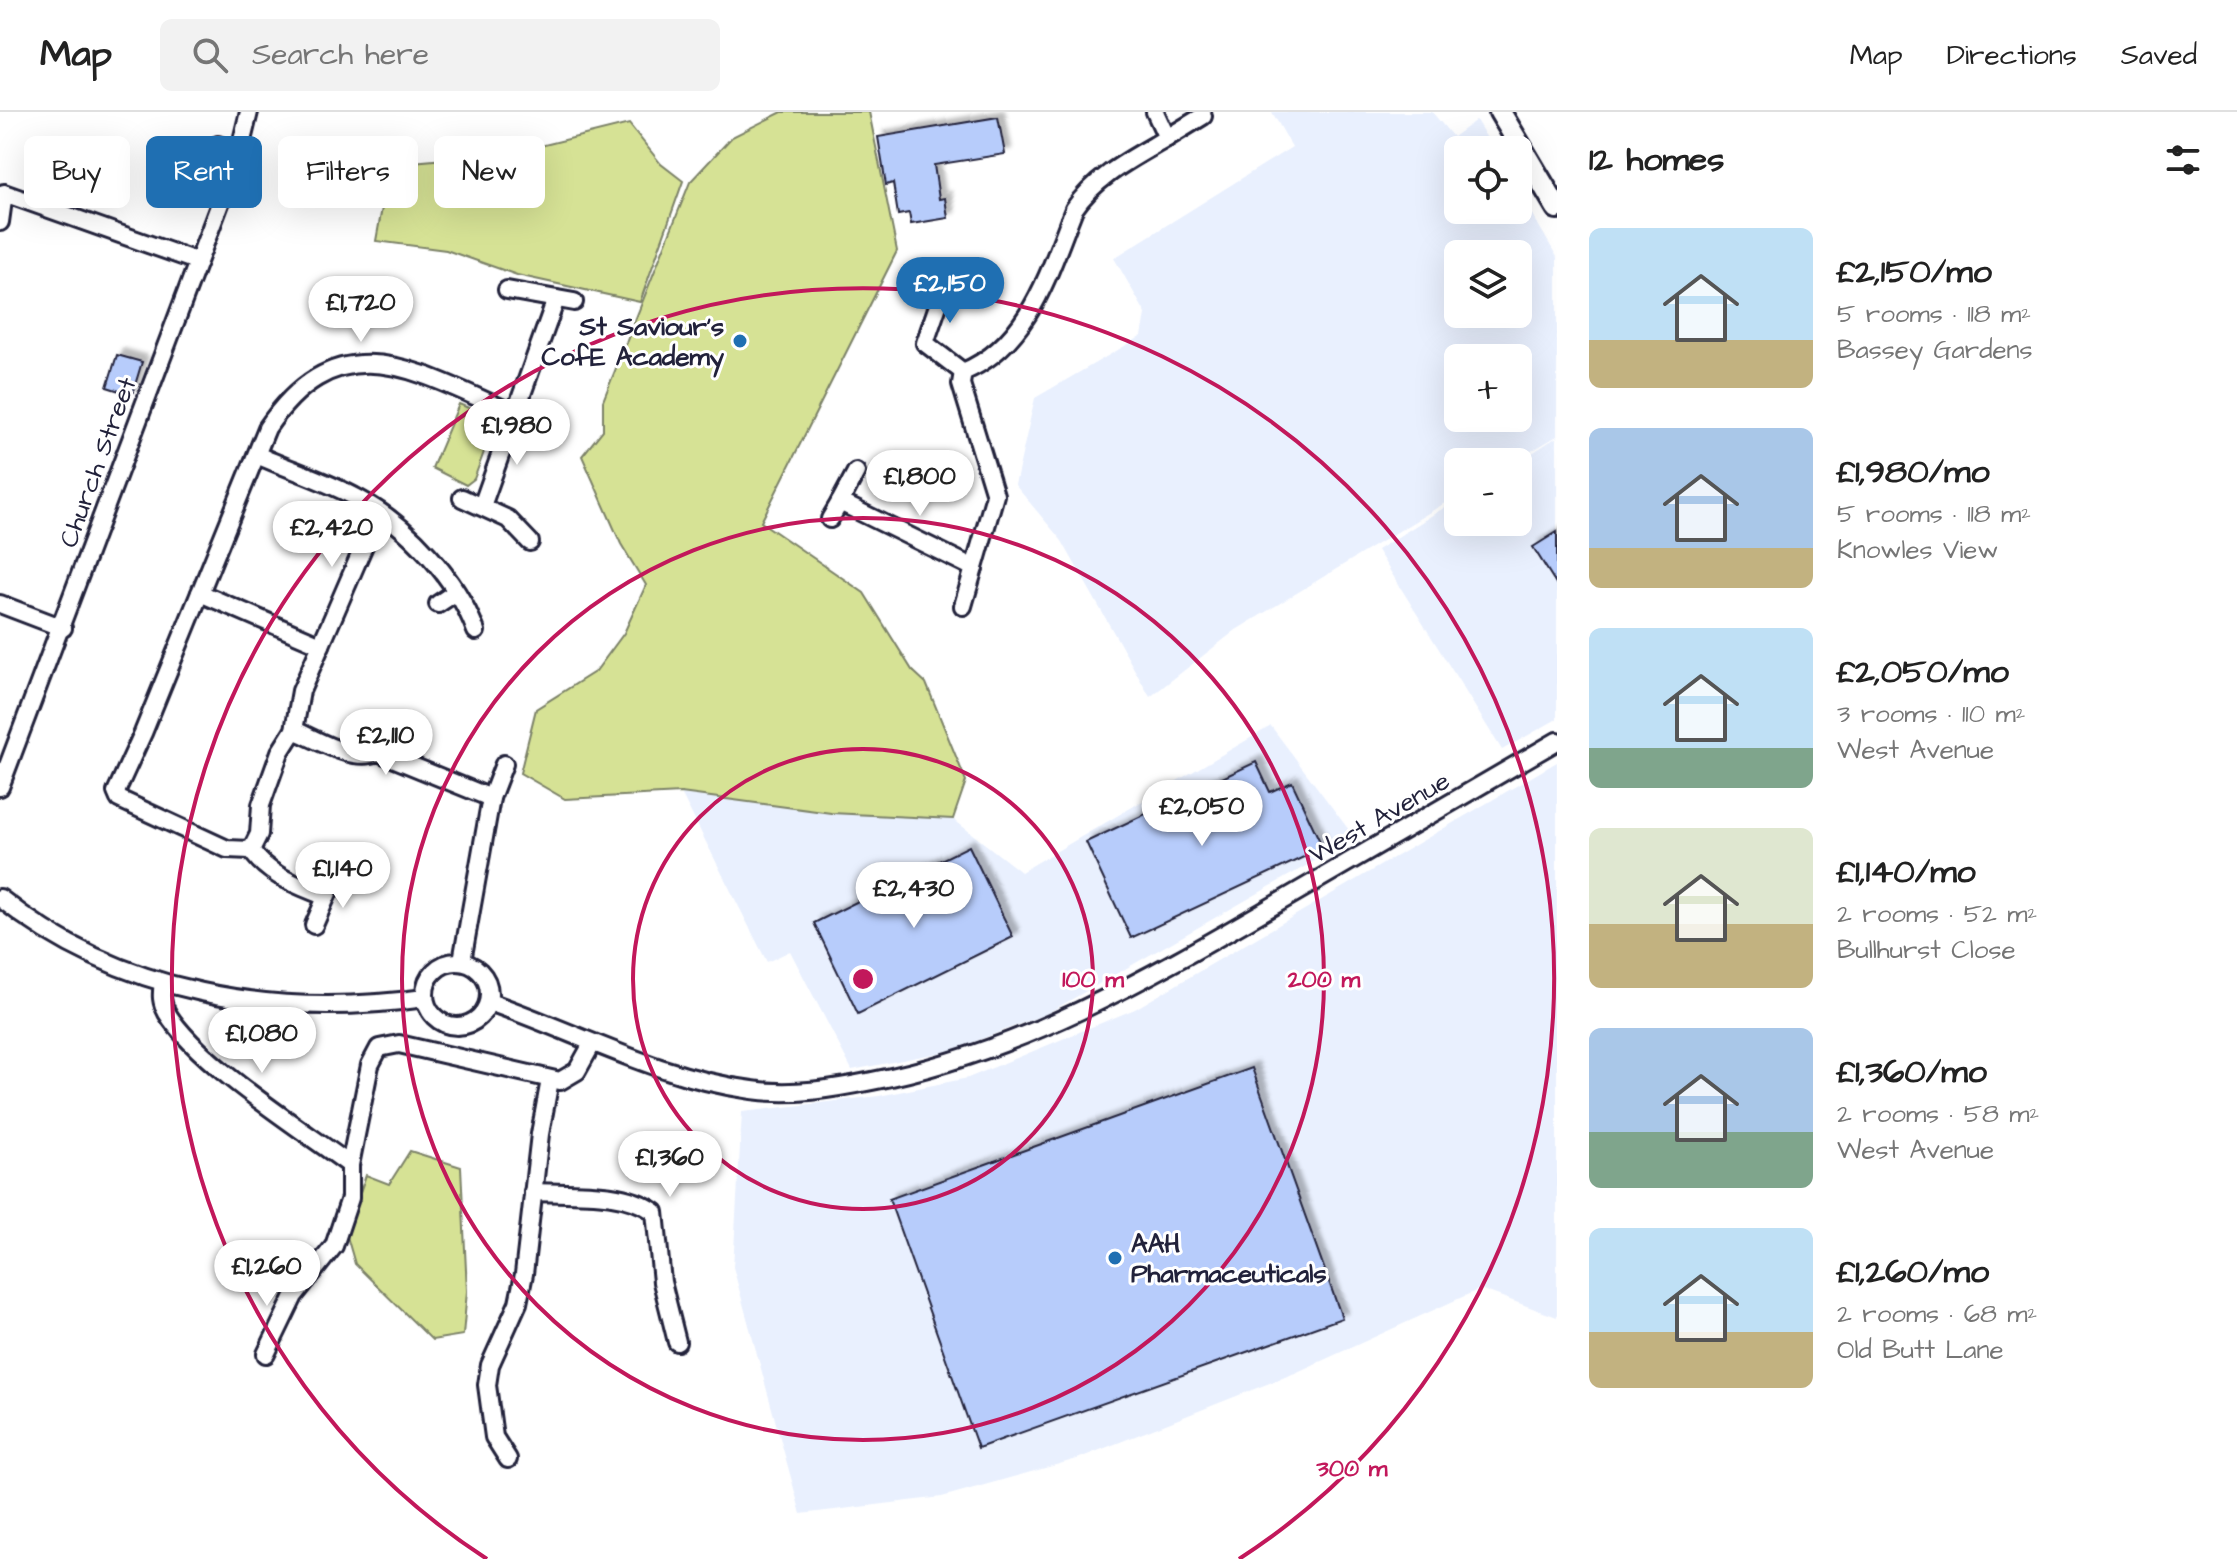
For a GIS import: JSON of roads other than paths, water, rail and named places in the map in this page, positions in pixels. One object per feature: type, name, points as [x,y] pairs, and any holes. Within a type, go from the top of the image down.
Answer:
[{"type":"main road","points":[[1500,112],[1557,208]]},
{"type":"street","name":"Church Street","points":[[243,136],[249,112]]},
{"type":"street","points":[[1155,112],[1167,138]]},
{"type":"street","points":[[963,372],[982,364],[1011,339],[1037,302],[1074,209],[1093,184],[1203,116]]},
{"type":"street","points":[[0,222],[4,193],[196,261]]},
{"type":"street","name":"Church Street","points":[[0,787],[63,628],[217,208]]},
{"type":"street","points":[[963,372],[925,343],[944,288],[974,278]]},
{"type":"street","points":[[507,290],[574,302]]},
{"type":"street","points":[[482,506],[556,299]]},
{"type":"street","points":[[251,850],[227,849],[119,799],[116,792],[267,428],[285,401],[306,383],[333,369],[355,364],[374,363],[416,371],[515,414]]},
{"type":"street","points":[[963,372],[961,384],[995,495],[963,606]]},
{"type":"street","points":[[257,455],[359,499],[399,526],[456,592],[476,631]]},
{"type":"street","points":[[830,519],[856,472]]},
{"type":"street","points":[[462,498],[517,526],[530,542]]},
{"type":"street","points":[[840,502],[974,568]]},
{"type":"street","points":[[251,850],[259,834],[265,792],[280,752],[294,730],[301,691],[366,541],[383,515]]},
{"type":"street","points":[[438,604],[456,592]]},
{"type":"street","points":[[200,593],[321,645]]},
{"type":"street","points":[[0,604],[63,628]]},
{"type":"street","points":[[294,730],[343,751],[371,755],[378,752],[491,798]]},
{"type":"street","name":"West Avenue","points":[[489,1002],[592,1044],[688,1077],[753,1090],[832,1089],[930,1070],[1026,1036],[1134,986],[1557,741]]},
{"type":"street","points":[[462,961],[491,798],[504,764]]},
{"type":"street","points":[[251,850],[260,864],[277,875],[326,897]]},
{"type":"street","points":[[314,925],[335,877]]},
{"type":"street","points":[[0,898],[49,935],[163,983],[257,1002],[308,1006],[355,1008],[425,998]]},
{"type":"street","points":[[462,961],[480,971],[489,985],[489,1002],[484,1013],[472,1023],[456,1027],[440,1022],[430,1012],[425,998],[428,981],[439,967],[462,961]]},
{"type":"street","points":[[163,983],[161,998],[181,1032],[225,1071],[350,1165]]},
{"type":"street","points":[[266,1354],[294,1296],[334,1246],[350,1198],[350,1165],[370,1065],[379,1048],[399,1044],[560,1081],[577,1071],[592,1044]]},
{"type":"street","points":[[508,1459],[494,1437],[487,1385],[490,1365],[518,1303],[550,1080]]},
{"type":"street","points":[[533,1192],[621,1198],[642,1203],[655,1212],[662,1282],[677,1342]]},
{"type":"place","name":"St Saviour's CofE Academy","points":[[740,341]]},
{"type":"place","name":"AAH Pharmaceuticals","points":[[1115,1258]]}]
